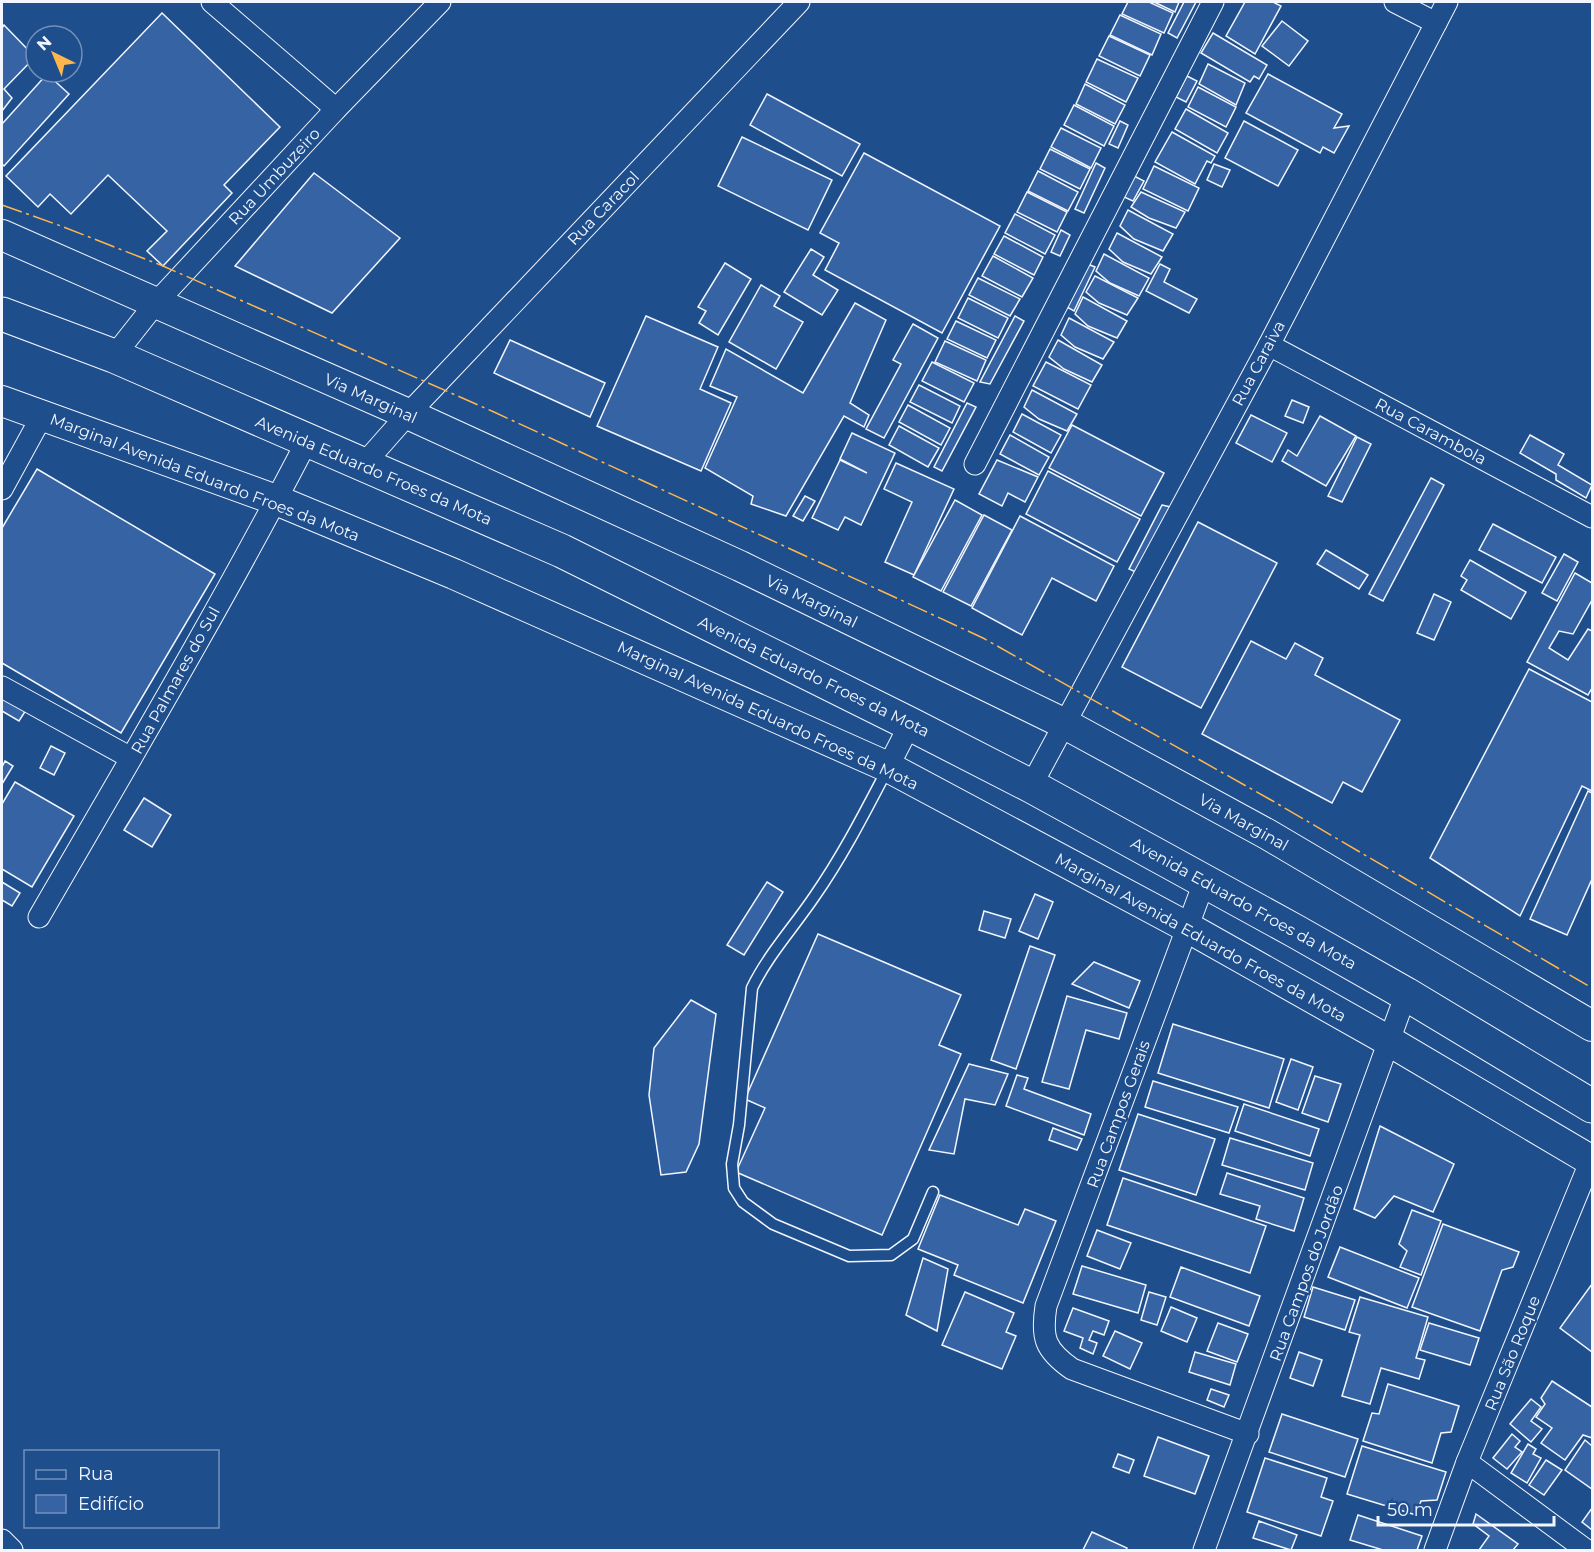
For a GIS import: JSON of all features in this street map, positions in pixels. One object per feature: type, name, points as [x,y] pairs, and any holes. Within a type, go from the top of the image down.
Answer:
[{"type":"highway","name":"Avenida Eduardo Froes da Mota","points":[[2,314],[114,356],[562,551],[910,724],[1032,786],[1205,880],[1406,994],[1593,1106]]},
{"type":"street","points":[[212,2],[336,109]]},
{"type":"street","name":"Rua Umbuzeiro","points":[[114,356],[154,304],[336,109],[440,2]]},
{"type":"street","name":"Rua Caracol","points":[[363,465],[408,414],[799,2]]},
{"type":"street","points":[[975,464],[1213,2]]},
{"type":"street","points":[[1395,2],[1436,23]]},
{"type":"street","name":"Rua Caraiva","points":[[1032,786],[1269,345],[1448,2]]},
{"type":"street","name":"Via Marginal","points":[[2,236],[408,414],[740,566],[1065,724],[1267,834],[1593,1026]]},
{"type":"street","name":"Rua Carambola","points":[[1269,345],[1593,517]]},
{"type":"street","name":"Marginal Avenida Eduardo Froes da Mota","points":[[2,401],[276,500],[454,574],[888,767],[1187,927],[1592,1159]]},
{"type":"street","points":[[2,489],[42,416]]},
{"type":"street","name":"Rua Palmares do Sul","points":[[39,917],[131,758],[307,441]]},
{"type":"street","points":[[2,687],[131,758]]},
{"type":"street","points":[[888,767],[910,724]]},
{"type":"street","name":"Rua Campos Gerais","points":[[1205,880],[1046,1306],[1043,1336],[1049,1349],[1060,1361],[1086,1375],[1248,1434]]},
{"type":"street","name":"Rua Campos do Jordão","points":[[1204,1551],[1406,994]]},
{"type":"street","name":"Rua São Roque","points":[[1435,1551],[1467,1462],[1592,1159]]},
{"type":"street","points":[[1467,1462],[1586,1551]]},
{"type":"street","points":[[2,1540],[12,1551]]},
{"type":"lane","points":[[888,767],[854,834],[814,897],[760,971],[752,988],[739,1125],[732,1164],[734,1188],[743,1202],[774,1224],[849,1256],[891,1255],[913,1239],[933,1192]]},
{"type":"building","points":[[1128,2],[1149,2],[1173,13],[1164,33],[1122,14]]},
{"type":"building","points":[[1154,2],[1179,2],[1175,12]]},
{"type":"building","points":[[1184,2],[1196,2],[1177,38],[1168,33]]},
{"type":"building","points":[[1245,2],[1273,2],[1281,6],[1255,54],[1226,36]]},
{"type":"building","points":[[162,13],[280,127],[224,185],[232,193],[163,266],[147,251],[167,231],[108,175],[71,214],[50,194],[38,207],[6,176]]},
{"type":"building","points":[[1120,15],[1161,34],[1152,55],[1110,35]]},
{"type":"building","points":[[1282,21],[1308,41],[1289,66],[1262,46]]},
{"type":"building","points":[[4,25],[24,46],[24,68],[4,89],[12,98],[2,111],[2,28]]},
{"type":"building","points":[[1213,33],[1267,65],[1259,79],[1254,76],[1250,82],[1201,53]]},
{"type":"building","points":[[1109,36],[1150,55],[1140,76],[1099,56]]},
{"type":"building","points":[[1097,59],[1138,78],[1126,102],[1086,82]]},
{"type":"building","points":[[1208,64],[1245,83],[1236,105],[1199,84]]},
{"type":"building","points":[[1268,74],[1342,114],[1334,128],[1349,126],[1334,153],[1323,147],[1320,153],[1246,113]]},
{"type":"building","points":[[1187,76],[1197,81],[1186,102],[1176,97]]},
{"type":"building","points":[[38,84],[58,84],[69,94],[4,166],[2,164],[2,124]]},
{"type":"building","points":[[1085,84],[1125,105],[1115,124],[1076,104]]},
{"type":"building","points":[[1198,87],[1236,107],[1226,127],[1188,107]]},
{"type":"building","points":[[767,94],[860,144],[842,176],[750,125]]},
{"type":"building","points":[[1074,105],[1114,126],[1104,146],[1064,125]]},
{"type":"building","points":[[1186,109],[1228,133],[1217,153],[1175,129]]},
{"type":"building","points":[[1120,121],[1128,125],[1118,148],[1109,144]]},
{"type":"building","points":[[1244,121],[1298,150],[1278,186],[1225,158]]},
{"type":"building","points":[[1061,128],[1101,148],[1091,168],[1051,147]]},
{"type":"building","points":[[1172,132],[1215,156],[1211,163],[1207,161],[1195,184],[1155,162]]},
{"type":"building","points":[[742,137],[832,180],[808,230],[718,186]]},
{"type":"building","points":[[1050,149],[1090,169],[1080,189],[1040,169]]},
{"type":"building","points":[[864,153],[1000,226],[942,333],[825,270],[839,243],[820,233]]},
{"type":"building","points":[[1096,163],[1105,168],[1084,213],[1075,209]]},
{"type":"building","points":[[1214,164],[1230,170],[1222,187],[1207,180]]},
{"type":"building","points":[[1154,166],[1199,188],[1188,211],[1143,189]]},
{"type":"building","points":[[1038,171],[1078,192],[1068,211],[1028,191]]},
{"type":"building","points":[[314,173],[400,238],[332,313],[235,266]]},
{"type":"building","points":[[1134,176],[1144,181],[1133,201],[1124,197]]},
{"type":"building","points":[[1027,192],[1067,212],[1057,232],[1017,212]]},
{"type":"building","points":[[1141,192],[1185,212],[1176,228],[1149,218],[1131,207]]},
{"type":"building","points":[[1128,210],[1173,234],[1163,251],[1134,239],[1120,226]]},
{"type":"building","points":[[1015,214],[1055,235],[1045,254],[1005,233]]},
{"type":"building","points":[[1061,230],[1070,235],[1060,256],[1051,252]]},
{"type":"building","points":[[1117,233],[1162,257],[1151,274],[1123,262],[1109,249]]},
{"type":"building","points":[[1004,236],[1043,257],[1034,275],[994,254]]},
{"type":"building","points":[[811,249],[824,257],[813,275],[838,290],[822,315],[784,292]]},
{"type":"building","points":[[1104,254],[1149,278],[1139,296],[1110,283],[1096,271]]},
{"type":"building","points":[[993,256],[1033,278],[1022,297],[982,276]]},
{"type":"building","points":[[725,263],[751,279],[718,335],[699,323],[706,311],[698,307]]},
{"type":"building","points":[[1085,263],[1095,267],[1074,311],[1065,306]]},
{"type":"building","points":[[1160,264],[1170,269],[1164,282],[1197,299],[1189,313],[1146,291]]},
{"type":"building","points":[[1095,276],[1138,298],[1127,315],[1099,303],[1086,292]]},
{"type":"building","points":[[978,278],[1020,299],[1010,316],[969,295]]},
{"type":"building","points":[[761,285],[780,296],[774,306],[803,322],[776,369],[729,342]]},
{"type":"building","points":[[1083,297],[1127,321],[1117,338],[1088,326],[1075,314]]},
{"type":"building","points":[[968,298],[1008,318],[998,338],[958,318]]},
{"type":"building","points":[[855,303],[886,320],[850,403],[869,415],[864,427],[844,416],[786,516],[751,504],[753,496],[705,468],[737,397],[710,386],[726,349],[803,393]]},
{"type":"building","points":[[646,316],[718,347],[700,389],[731,403],[701,471],[597,426]]},
{"type":"building","points":[[1015,316],[1024,321],[990,384],[980,382]]},
{"type":"building","points":[[1069,318],[1114,342],[1103,359],[1075,347],[1061,335]]},
{"type":"building","points":[[956,321],[996,340],[987,358],[947,339]]},
{"type":"building","points":[[913,324],[938,338],[884,438],[866,429],[901,364],[893,360]]},
{"type":"building","points":[[510,340],[605,383],[590,417],[494,373]]},
{"type":"building","points":[[1058,340],[1102,365],[1092,382],[1064,369],[1049,357]]},
{"type":"building","points":[[945,341],[986,360],[977,381],[935,362]]},
{"type":"building","points":[[932,362],[974,383],[964,402],[922,381]]},
{"type":"building","points":[[1046,362],[1091,385],[1078,409],[1033,386]]},
{"type":"building","points":[[919,385],[960,406],[952,423],[910,402]]},
{"type":"building","points":[[1032,390],[1077,414],[1067,431],[1039,419],[1024,407]]},
{"type":"building","points":[[1292,400],[1309,407],[1303,423],[1285,416]]},
{"type":"building","points":[[967,403],[976,407],[942,471],[934,467]]},
{"type":"building","points":[[908,405],[950,428],[941,445],[899,422]]},
{"type":"building","points":[[1022,414],[1061,435],[1051,453],[1013,432]]},
{"type":"building","points":[[1251,415],[1287,433],[1272,462],[1236,443]]},
{"type":"building","points":[[1320,416],[1356,436],[1326,486],[1282,461],[1288,450],[1297,456]]},
{"type":"building","points":[[1072,425],[1164,473],[1141,516],[1049,468]]},
{"type":"building","points":[[899,426],[939,448],[928,467],[889,445]]},
{"type":"building","points":[[852,433],[895,453],[861,525],[845,517],[838,530],[812,518],[840,460],[867,473],[840,459]]},
{"type":"building","points":[[1010,435],[1049,457],[1039,475],[1000,454]]},
{"type":"building","points":[[1530,435],[1564,454],[1558,465],[1592,485],[1586,498],[1556,480],[1556,474],[1520,453]]},
{"type":"building","points":[[1357,437],[1371,444],[1342,502],[1328,496]]},
{"type":"building","points":[[997,460],[1038,477],[1025,502],[1008,493],[1002,506],[979,494]]},
{"type":"building","points":[[896,463],[954,489],[914,575],[885,562],[912,502],[884,489]]},
{"type":"building","points":[[37,469],[215,574],[121,733],[2,663],[2,528]]},
{"type":"building","points":[[1048,471],[1140,519],[1117,562],[1026,514]]},
{"type":"building","points":[[1431,478],[1444,485],[1383,601],[1369,594]]},
{"type":"building","points":[[805,496],[815,501],[803,521],[793,516]]},
{"type":"building","points":[[955,500],[982,515],[941,591],[913,577]]},
{"type":"building","points":[[1162,505],[1175,508],[1140,574],[1129,569]]},
{"type":"building","points":[[984,515],[1012,530],[971,606],[943,592]]},
{"type":"building","points":[[1020,516],[1114,566],[1096,601],[1052,578],[1022,635],[972,608]]},
{"type":"building","points":[[1198,522],[1277,563],[1201,708],[1122,667]]},
{"type":"building","points":[[1493,524],[1556,557],[1542,583],[1479,550]]},
{"type":"building","points":[[1326,550],[1368,575],[1359,589],[1317,564]]},
{"type":"building","points":[[1564,554],[1578,562],[1557,601],[1542,593]]},
{"type":"building","points":[[1470,560],[1526,592],[1511,619],[1461,590],[1467,580],[1461,576]]},
{"type":"building","points":[[1575,573],[1592,583],[1592,600],[1573,634],[1559,631],[1549,648],[1568,660],[1588,629],[1592,631],[1592,688],[1588,695],[1527,662]]},
{"type":"building","points":[[1434,594],[1451,602],[1434,640],[1417,633]]},
{"type":"building","points":[[1251,641],[1286,659],[1295,643],[1323,658],[1315,675],[1400,720],[1362,792],[1343,782],[1332,803],[1202,734]]},
{"type":"building","points":[[1529,669],[1592,702],[1592,791],[1582,786],[1520,916],[1430,858]]},
{"type":"building","points":[[2,698],[26,710],[19,721],[2,711]]},
{"type":"building","points":[[51,746],[65,753],[54,775],[40,768]]},
{"type":"building","points":[[5,761],[13,766],[2,784],[2,767]]},
{"type":"building","points":[[15,782],[74,816],[32,887],[2,869],[2,804]]},
{"type":"building","points":[[1588,791],[1592,793],[1592,879],[1567,935],[1530,919]]},
{"type":"building","points":[[144,798],[171,815],[152,847],[124,830]]},
{"type":"building","points":[[2,882],[20,893],[12,906],[2,900]]},
{"type":"building","points":[[767,882],[783,892],[744,955],[727,945]]},
{"type":"building","points":[[1035,894],[1053,902],[1038,939],[1019,931]]},
{"type":"building","points":[[984,911],[1011,919],[1005,938],[979,930]]},
{"type":"building","points":[[818,934],[961,995],[939,1045],[961,1054],[882,1235],[736,1172],[765,1108],[745,1099]]},
{"type":"building","points":[[1030,946],[1055,955],[1016,1069],[991,1060]]},
{"type":"building","points":[[1094,962],[1140,981],[1129,1008],[1072,984]]},
{"type":"building","points":[[1067,996],[1127,1013],[1119,1039],[1086,1030],[1069,1089],[1042,1082]]},
{"type":"building","points":[[691,1000],[716,1014],[699,1144],[686,1172],[661,1175],[649,1095],[654,1048]]},
{"type":"building","points":[[1173,1024],[1284,1059],[1269,1108],[1158,1073]]},
{"type":"building","points":[[1291,1059],[1313,1067],[1298,1110],[1276,1102]]},
{"type":"building","points":[[969,1064],[1008,1074],[995,1105],[965,1099],[954,1154],[929,1150]]},
{"type":"building","points":[[1017,1075],[1028,1078],[1024,1089],[1091,1114],[1084,1135],[1006,1106]]},
{"type":"building","points":[[1315,1076],[1341,1084],[1328,1122],[1302,1113]]},
{"type":"building","points":[[1153,1081],[1238,1107],[1229,1133],[1145,1107]]},
{"type":"building","points":[[1244,1104],[1319,1129],[1310,1156],[1235,1131]]},
{"type":"building","points":[[1138,1114],[1215,1139],[1196,1195],[1119,1170]]},
{"type":"building","points":[[1380,1126],[1454,1164],[1433,1212],[1394,1196],[1375,1218],[1354,1209]]},
{"type":"building","points":[[1053,1128],[1082,1139],[1077,1150],[1049,1140]]},
{"type":"building","points":[[1230,1138],[1313,1163],[1305,1190],[1222,1165]]},
{"type":"building","points":[[1227,1173],[1304,1198],[1294,1231],[1256,1219],[1260,1206],[1220,1194]]},
{"type":"building","points":[[1123,1178],[1266,1226],[1250,1273],[1107,1225]]},
{"type":"building","points":[[940,1195],[1018,1225],[1025,1209],[1056,1221],[1023,1303],[954,1275],[958,1265],[918,1249]]},
{"type":"building","points":[[1412,1210],[1441,1221],[1421,1275],[1400,1267],[1407,1251],[1399,1244]]},
{"type":"building","points":[[1443,1224],[1519,1252],[1513,1267],[1502,1270],[1480,1331],[1412,1307]]},
{"type":"building","points":[[1097,1230],[1131,1243],[1120,1269],[1087,1256]]},
{"type":"building","points":[[1340,1247],[1419,1278],[1407,1308],[1328,1277]]},
{"type":"building","points":[[923,1258],[948,1269],[937,1331],[906,1315]]},
{"type":"building","points":[[1082,1266],[1146,1285],[1138,1313],[1073,1294]]},
{"type":"building","points":[[1181,1267],[1260,1296],[1249,1326],[1170,1297]]},
{"type":"building","points":[[1592,1284],[1592,1352],[1560,1328]]},
{"type":"building","points":[[1313,1287],[1355,1300],[1345,1330],[1304,1317]]},
{"type":"building","points":[[965,1292],[1014,1313],[1006,1332],[1016,1336],[1002,1369],[942,1345]]},
{"type":"building","points":[[1149,1292],[1166,1297],[1157,1325],[1141,1320]]},
{"type":"building","points":[[1360,1297],[1428,1317],[1416,1358],[1425,1360],[1419,1379],[1381,1368],[1370,1404],[1342,1396],[1360,1335],[1349,1332]]},
{"type":"building","points":[[1171,1307],[1197,1318],[1187,1342],[1161,1331]]},
{"type":"building","points":[[1073,1308],[1109,1321],[1104,1335],[1093,1331],[1089,1340],[1097,1343],[1093,1354],[1080,1348],[1083,1338],[1064,1331]]},
{"type":"building","points":[[1218,1323],[1248,1334],[1237,1362],[1207,1351]]},
{"type":"building","points":[[1429,1323],[1479,1338],[1470,1365],[1420,1350]]},
{"type":"building","points":[[1115,1331],[1142,1343],[1130,1369],[1103,1356]]},
{"type":"building","points":[[1195,1352],[1236,1364],[1230,1385],[1189,1372]]},
{"type":"building","points":[[1299,1352],[1322,1360],[1313,1386],[1290,1378]]},
{"type":"building","points":[[1552,1381],[1592,1407],[1592,1438],[1583,1435],[1565,1460],[1541,1443],[1552,1428],[1536,1417],[1545,1404],[1541,1398]]},
{"type":"building","points":[[1388,1384],[1459,1406],[1451,1432],[1441,1433],[1432,1463],[1363,1441],[1372,1413],[1379,1414]]},
{"type":"building","points":[[1211,1389],[1229,1395],[1224,1407],[1207,1400]]},
{"type":"building","points":[[1531,1399],[1541,1407],[1531,1421],[1542,1429],[1531,1442],[1510,1424]]},
{"type":"building","points":[[1282,1414],[1358,1439],[1345,1477],[1269,1452]]},
{"type":"building","points":[[1512,1434],[1520,1441],[1515,1447],[1522,1452],[1507,1469],[1493,1458]]},
{"type":"building","points":[[1158,1437],[1209,1456],[1195,1494],[1144,1476]]},
{"type":"building","points":[[1585,1440],[1592,1446],[1592,1489],[1565,1470]]},
{"type":"building","points":[[1528,1444],[1536,1449],[1533,1454],[1541,1458],[1527,1483],[1511,1473]]},
{"type":"building","points":[[1362,1446],[1446,1472],[1437,1500],[1421,1501],[1416,1515],[1347,1494]]},
{"type":"building","points":[[1118,1454],[1134,1460],[1129,1473],[1113,1467]]},
{"type":"building","points":[[1265,1458],[1327,1478],[1321,1497],[1333,1501],[1321,1536],[1247,1512]]},
{"type":"building","points":[[1546,1460],[1562,1470],[1544,1495],[1529,1485]]},
{"type":"building","points":[[1592,1508],[1592,1530],[1582,1522]]},
{"type":"building","points":[[1476,1514],[1518,1544],[1513,1550],[1479,1550],[1489,1536],[1473,1524]]},
{"type":"building","points":[[1358,1515],[1422,1536],[1417,1550],[1383,1550],[1350,1540]]},
{"type":"building","points":[[1259,1521],[1297,1535],[1291,1550],[1253,1538]]},
{"type":"building","points":[[1092,1532],[1127,1548],[1126,1550],[1083,1550]]},
{"type":"power","points":[[2,205],[163,266],[494,412],[983,638],[1271,800],[1592,988]]}]
